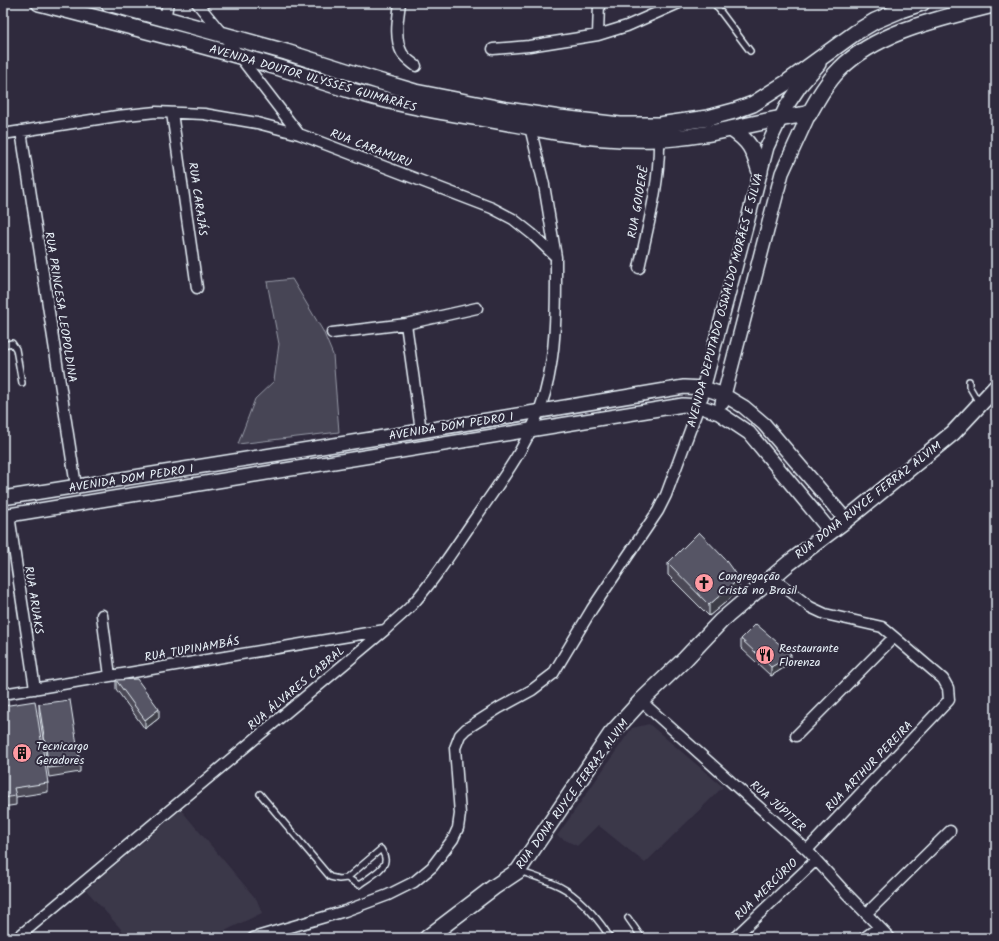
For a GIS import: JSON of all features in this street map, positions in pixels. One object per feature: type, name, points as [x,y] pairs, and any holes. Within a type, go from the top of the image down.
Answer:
[{"type":"main road","name":"AVENIDA DOUTOR ULYSSES GUIMARÃES","points":[[39,3],[281,68],[359,93],[448,114],[562,133],[594,137],[659,140],[731,129],[780,117],[809,114]]},
{"type":"main road","name":"AVENIDA DOUTOR ULYSSES GUIMARÃES","points":[[108,3],[286,52],[415,92],[507,110],[620,125],[659,125],[708,118],[734,111],[752,104],[826,55],[855,33],[875,21],[922,3]]},
{"type":"main road","points":[[809,114],[824,88],[840,69],[863,50],[884,39],[936,20],[996,4]]},
{"type":"main road","points":[[78,13],[85,11],[158,30],[163,26],[165,18]]},
{"type":"main road","points":[[731,129],[744,138],[751,147],[760,172]]},
{"type":"main road","name":"RUA DONA RUYCE FERRAZ ALVIM","points":[[427,938],[518,870],[612,734],[642,701],[721,621],[789,563],[831,532],[953,433],[996,387]]},
{"type":"street","points":[[165,18],[168,3]]},
{"type":"street","points":[[196,3],[223,35],[299,134]]},
{"type":"street","points":[[400,3],[398,41],[403,54],[416,66]]},
{"type":"street","points":[[598,35],[599,3]]},
{"type":"street","points":[[493,49],[529,46],[598,35],[627,26],[679,3]]},
{"type":"street","name":"AVENIDA DOUTOR ULYSSES GUIMARÃES","points":[[780,117],[800,86],[826,55]]},
{"type":"street","name":"RUA CARAMURU","points":[[3,134],[117,116],[156,112],[204,114],[257,123],[299,134],[492,208],[513,219],[532,234],[556,257]]},
{"type":"street","name":"RUA CARAJÁS","points":[[172,113],[197,288]]},
{"type":"street","name":"AVENIDA DEPUTADO OSWALDO MORÃES E SILVA","points":[[719,413],[782,173],[809,114]]},
{"type":"street","name":"AVENIDA DEPUTADO OSWALDO MORÃES E SILVA","points":[[253,938],[344,911],[388,895],[414,882],[432,867],[453,840],[458,828],[460,814],[454,748],[460,735],[466,729],[532,690],[553,674],[592,609],[658,511],[666,495],[699,406],[767,147],[780,117]]},
{"type":"street","points":[[530,127],[544,185],[556,257],[556,306],[552,351],[545,392],[539,411]]},
{"type":"street","name":"RUA PRINCESA LEOPOLDINA","points":[[21,131],[76,486]]},
{"type":"street","name":"RUA GOIOERÊ","points":[[639,268],[657,179],[659,140]]},
{"type":"street","points":[[332,333],[406,324],[477,308]]},
{"type":"street","points":[[406,324],[421,431]]},
{"type":"street","name":"AVENIDA DOM PEDRO I","points":[[3,498],[684,387],[704,388],[724,395],[744,406],[764,424],[846,520]]},
{"type":"street","name":"AVENIDA DOM PEDRO I","points":[[6,515],[683,405],[699,406],[719,413],[749,433],[831,532]]},
{"type":"street","name":"RUA ÁLVARES CABRAL","points":[[17,938],[385,630],[409,607],[434,577],[513,463],[532,430],[539,411]]},
{"type":"street","points":[[172,471],[176,488]]},
{"type":"street","name":"RUA ARUAKS","points":[[6,515],[35,689]]},
{"type":"street","points":[[773,578],[810,607],[825,614],[882,628],[894,637],[796,736]]},
{"type":"street","points":[[102,615],[110,676]]},
{"type":"street","name":"RUA TUPINAMBÁS","points":[[3,694],[385,630]]},
{"type":"street","name":"RUA ARTHUR PEREIRA","points":[[807,850],[949,700],[948,688],[943,679],[894,637]]},
{"type":"street","name":"RUA JÚPITER","points":[[642,701],[807,850],[890,938]]},
{"type":"street","points":[[866,914],[950,831]]},
{"type":"street","name":"RUA MERCÚRIO","points":[[734,938],[816,860]]},
{"type":"street","points":[[864,938],[879,927]]},
{"type":"lane","points":[[714,3],[750,51]]},
{"type":"lane","points":[[3,344],[12,343],[16,349],[22,383]]},
{"type":"lane","points":[[969,381],[969,386],[980,404]]},
{"type":"lane","points":[[260,794],[330,877],[339,879],[348,878],[381,849],[386,860],[384,866],[359,885],[348,878]]},
{"type":"lane","points":[[518,870],[557,885],[574,895],[604,927],[610,938]]},
{"type":"lane","points":[[628,918],[642,938]]},
{"type":"shaded area","points":[[292,279],[323,331],[333,355],[339,432],[238,444],[255,399],[274,381],[279,344],[267,282]]},
{"type":"shaded area","points":[[649,724],[723,787],[645,863],[598,825],[577,846],[557,836],[632,728]]},
{"type":"shaded area","points":[[181,810],[257,900],[262,913],[210,938],[129,938],[86,890]]},
{"type":"building","name":"Congregação Cristã no Brasil","points":[[699,532],[724,558],[739,579],[709,605],[668,563]]},
{"type":"building","name":"Restaurante Florenza","points":[[756,624],[791,654],[771,667],[741,639]]},
{"type":"building","points":[[137,679],[159,709],[145,720],[116,680]]},
{"type":"building","points":[[70,700],[80,764],[49,768],[39,704]]},
{"type":"building","name":"Tecnicargo Geradores","points":[[35,701],[48,783],[14,788],[16,796],[3,798],[3,706]]},
{"type":"building","points":[[458,932],[462,938],[449,938]]},
{"type":"place","name":"Congregação Cristã no Brasil","points":[[704,583]]},
{"type":"place","name":"Restaurante Florenza","points":[[765,655]]},
{"type":"place","name":"Tecnicargo Geradores","points":[[22,753]]}]
